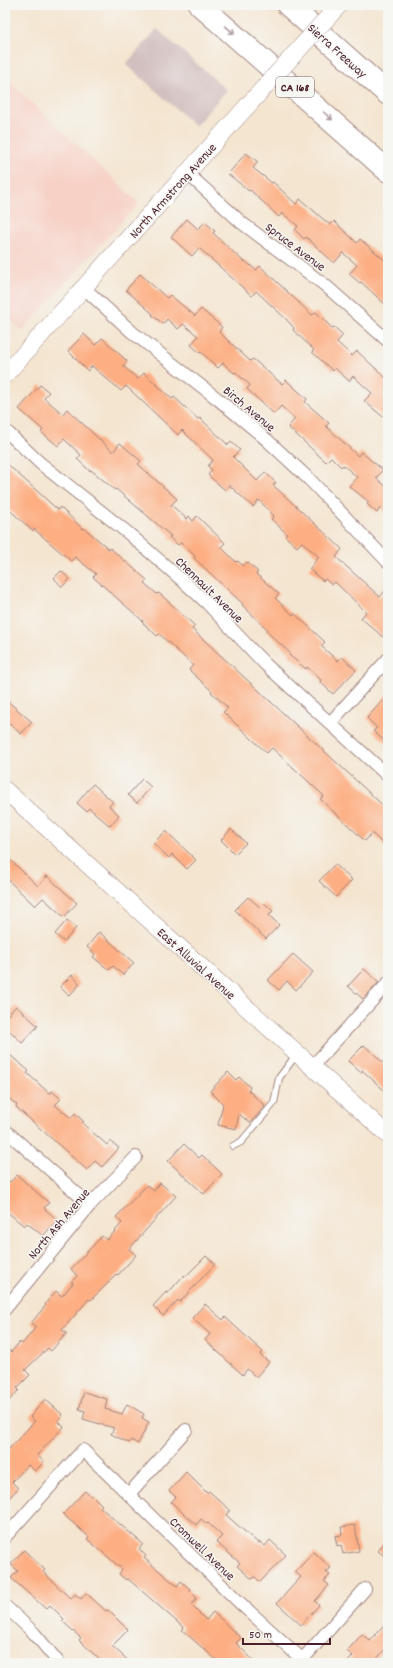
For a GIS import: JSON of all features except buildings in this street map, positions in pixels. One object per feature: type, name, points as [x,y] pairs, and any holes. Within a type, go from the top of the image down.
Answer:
[{"type":"highway","name":"CA 168","points":[[200,5],[388,171]]},
{"type":"highway","name":"Sierra Freeway","points":[[288,5],[388,94]]},
{"type":"street","name":"North Armstrong Avenue","points":[[5,375],[339,5]]},
{"type":"street","name":"Spruce Avenue","points":[[187,173],[242,223],[326,286],[388,341]]},
{"type":"street","name":"Birch Avenue","points":[[84,288],[141,340],[214,395],[261,436],[319,489],[388,562]]},
{"type":"street","name":"Chennault Avenue","points":[[5,430],[40,463],[105,513],[206,602],[265,664],[388,776]]},
{"type":"street","points":[[330,723],[388,659]]},
{"type":"street","name":"East Alluvial Avenue","points":[[5,790],[388,1135]]},
{"type":"street","points":[[312,1067],[388,983]]},
{"type":"street","points":[[5,1130],[90,1205]]},
{"type":"street","name":"North Ash Avenue","points":[[5,1309],[90,1205],[136,1157]]},
{"type":"street","points":[[129,1494],[186,1430]]},
{"type":"street","name":"Cromwell Avenue","points":[[5,1537],[83,1450],[239,1602],[304,1661]]},
{"type":"street","points":[[304,1661],[365,1589]]},
{"type":"street","points":[[5,1606],[34,1633],[59,1663]]},
{"type":"lane","points":[[233,1146],[241,1142],[274,1103],[279,1078],[297,1053]]},
{"type":"shaded area","points":[[157,29],[227,90],[195,126],[126,64]]},
{"type":"shaded area","points":[[5,78],[139,203],[22,331],[5,315]]}]
